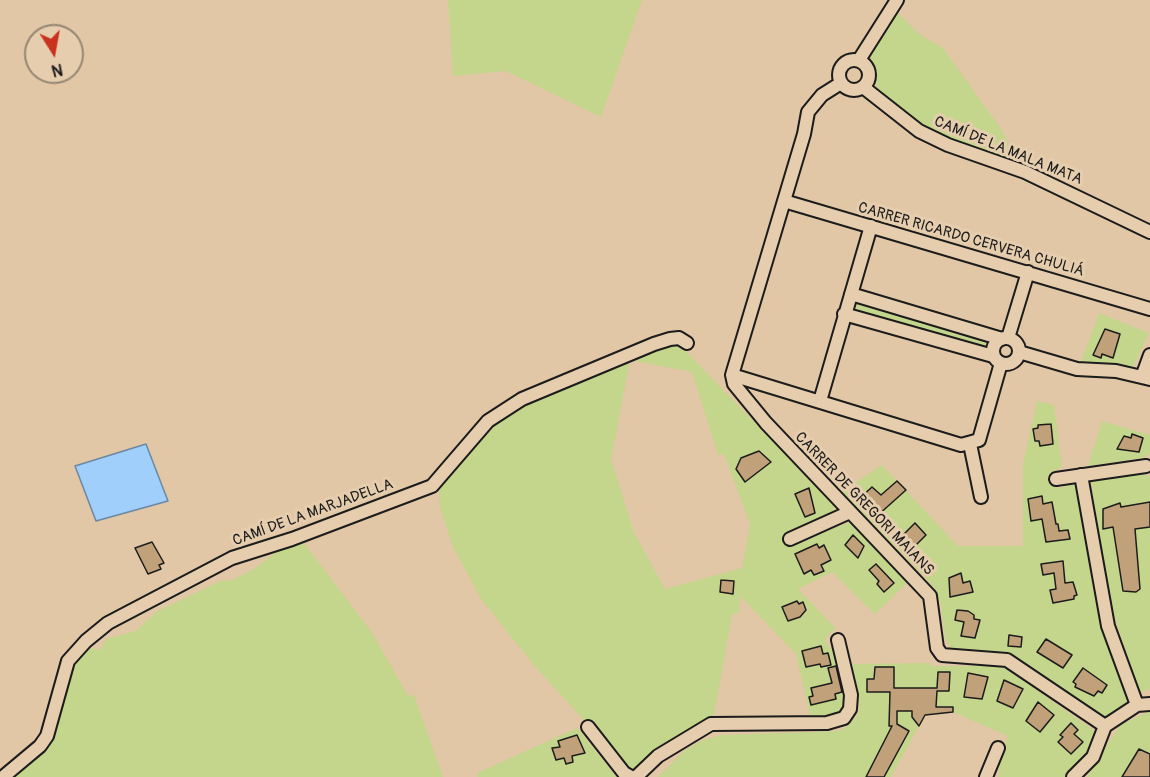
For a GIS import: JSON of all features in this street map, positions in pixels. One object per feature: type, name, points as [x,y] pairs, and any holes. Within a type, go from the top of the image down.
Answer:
[{"type":"street","points":[[858,60],[897,0]]},
{"type":"street","points":[[849,60],[858,60],[868,70],[868,80],[863,87],[848,89],[841,83],[838,74],[842,65],[849,60]]},
{"type":"street","points":[[841,83],[822,95],[808,112],[733,379],[820,401],[961,445],[970,444],[979,440],[997,360],[993,346],[1005,338],[1028,272]]},
{"type":"street","name":"CAMÍ DE LA MALA MATA","points":[[863,87],[919,131],[948,145],[1025,172],[1150,232]]},
{"type":"street","name":"CARRER RICARDO CERVERA CHULIÁ","points":[[784,201],[1150,309]]},
{"type":"street","points":[[820,401],[871,226]]},
{"type":"street","points":[[851,294],[1005,338],[1015,342],[1019,352]]},
{"type":"street","points":[[844,314],[997,360],[1013,362],[1019,352]]},
{"type":"street","name":"CAMÍ DE LA MARJADELLA","points":[[3,777],[40,746],[47,736],[68,661],[81,646],[108,623],[232,558],[292,539],[432,486],[488,421],[522,399],[654,344],[679,338],[687,342]]},
{"type":"street","points":[[1019,352],[1077,369],[1116,371],[1146,378],[1150,355]]},
{"type":"street","name":"CARRER DE GREGORI MAIANS","points":[[733,379],[766,423],[930,596],[937,648],[942,655],[1007,660],[1105,726]]},
{"type":"street","points":[[970,444],[981,497]]},
{"type":"street","points":[[1056,479],[1146,466]]},
{"type":"street","points":[[1081,475],[1108,626],[1137,705]]},
{"type":"street","points":[[790,539],[850,512]]},
{"type":"street","points":[[636,777],[658,756],[711,724],[827,723],[844,718],[850,709],[851,695],[838,640]]},
{"type":"street","points":[[1073,777],[1093,757],[1105,726],[1137,705],[1150,704]]},
{"type":"street","points":[[588,728],[624,773],[631,777]]},
{"type":"street","points":[[986,777],[998,748]]},
{"type":"green space","points":[[448,0],[642,0],[601,117],[506,71],[453,76]]},
{"type":"green space","points":[[898,13],[920,35],[942,47],[999,126],[1017,157],[1017,161],[934,135],[882,94],[874,82],[870,54]]},
{"type":"green space","points":[[862,302],[990,341],[991,346],[987,350],[856,312],[857,304]]},
{"type":"green space","points":[[1099,313],[1149,333],[1132,369],[1080,364]]},
{"type":"green space","points":[[679,344],[834,505],[833,512],[787,531],[788,547],[850,522],[908,582],[875,614],[832,572],[798,589],[836,629],[830,632],[825,641],[833,652],[845,704],[841,712],[831,716],[810,716],[796,654],[740,596],[739,613],[732,614],[714,715],[658,747],[631,772],[533,664],[481,599],[453,547],[440,507],[439,490],[473,444],[500,420],[531,401],[656,347]],"holes":[[[630,360],[692,372],[718,455],[724,454],[750,524],[742,568],[665,589],[634,533],[611,459]]]},
{"type":"green space","points":[[1037,401],[1054,405],[1062,467],[1051,472],[1049,481],[1059,489],[1073,483],[1076,486],[1102,631],[1127,697],[1126,702],[1107,719],[1006,652],[951,648],[945,639],[941,604],[933,586],[842,492],[882,465],[958,546],[1023,546],[1023,463]]},
{"type":"green space","points":[[1102,421],[1150,435],[1150,454],[1142,458],[1088,466]]},
{"type":"green space","points":[[1142,474],[1150,476],[1150,689],[1140,692],[1111,607],[1091,484],[1094,480]]},
{"type":"green space","points":[[303,542],[371,631],[408,696],[414,695],[443,777],[13,777],[48,747],[67,680],[81,655],[90,648],[100,650],[106,639],[136,631],[156,612],[222,580],[230,581],[254,569],[279,550]]},
{"type":"green space","points":[[931,663],[931,666],[1003,666],[1097,733],[1083,758],[1067,777],[998,777],[1000,771],[996,764],[1008,736],[953,712],[925,715],[891,777],[658,777],[685,750],[703,740],[722,735],[837,731],[845,728],[856,717],[860,707],[852,664]]},
{"type":"green space","points":[[1150,711],[1150,777],[1087,777],[1120,725]]},
{"type":"green space","points":[[577,728],[617,777],[478,777],[477,773]]},
{"type":"water","points":[[146,444],[168,501],[96,521],[75,466]]},
{"type":"building","points":[[1105,329],[1120,334],[1113,358],[1102,354],[1101,358],[1093,355]]},
{"type":"building","points":[[1051,424],[1053,444],[1040,446],[1039,441],[1035,441],[1033,429],[1038,428],[1038,425]]},
{"type":"building","points":[[1132,434],[1143,438],[1139,452],[1117,449],[1124,436],[1131,438]]},
{"type":"building","points":[[759,451],[771,462],[745,482],[736,469],[741,458]]},
{"type":"building","points":[[897,481],[906,490],[877,516],[859,499],[872,487],[881,495]]},
{"type":"building","points":[[809,488],[815,513],[805,517],[795,494]]},
{"type":"building","points":[[1042,496],[1043,504],[1052,502],[1059,531],[1068,530],[1070,539],[1046,542],[1042,519],[1031,521],[1028,499]]},
{"type":"building","points":[[1150,502],[1150,527],[1135,529],[1140,589],[1136,592],[1123,591],[1113,527],[1103,529],[1103,509],[1120,503],[1121,507]]},
{"type":"building","points":[[915,523],[926,535],[911,550],[899,539]]},
{"type":"building","points":[[853,535],[864,546],[858,558],[845,545]]},
{"type":"building","points":[[152,542],[164,563],[159,565],[161,569],[148,574],[135,548]]},
{"type":"building","points":[[817,544],[819,548],[824,545],[831,560],[821,565],[824,571],[814,575],[811,570],[804,574],[795,554]]},
{"type":"building","points":[[1063,561],[1065,583],[1073,582],[1077,595],[1074,599],[1053,603],[1050,590],[1056,589],[1054,573],[1043,575],[1041,564]]},
{"type":"building","points":[[876,564],[894,583],[884,592],[877,584],[879,581],[869,570]]},
{"type":"building","points":[[961,573],[963,583],[970,581],[973,592],[950,597],[949,578]]},
{"type":"building","points":[[721,580],[734,581],[733,594],[720,592]]},
{"type":"building","points":[[797,601],[799,604],[803,602],[806,610],[800,617],[788,621],[782,607]]},
{"type":"building","points":[[957,610],[968,611],[974,615],[974,619],[980,620],[975,638],[961,636],[964,622],[955,620]]},
{"type":"building","points":[[1009,635],[1022,637],[1021,647],[1008,646]]},
{"type":"building","points":[[1046,639],[1072,655],[1063,668],[1037,652]]},
{"type":"building","points":[[821,646],[823,654],[828,653],[831,665],[821,667],[820,664],[806,667],[802,651]]},
{"type":"building","points":[[836,666],[842,692],[835,694],[836,699],[811,705],[809,697],[813,696],[811,688],[832,683],[828,668]]},
{"type":"building","points":[[875,667],[894,667],[894,688],[937,688],[938,672],[950,672],[949,691],[937,691],[936,707],[953,707],[953,712],[925,715],[919,726],[912,717],[912,711],[897,711],[897,724],[909,731],[884,777],[866,777],[892,726],[889,726],[890,692],[867,692],[867,679],[874,679]]},
{"type":"building","points":[[1083,668],[1107,685],[1102,693],[1098,691],[1094,696],[1075,687],[1076,684],[1073,682]]},
{"type":"building","points":[[968,673],[988,677],[982,699],[964,697]]},
{"type":"building","points":[[1004,680],[1023,689],[1013,708],[997,701]]},
{"type":"building","points":[[1038,702],[1054,715],[1040,732],[1026,721]]},
{"type":"building","points":[[1071,723],[1078,730],[1074,734],[1083,742],[1071,754],[1058,742],[1063,737],[1060,735]]},
{"type":"building","points":[[577,735],[585,753],[572,756],[573,762],[566,764],[564,758],[556,760],[552,748],[560,747],[558,741]]},
{"type":"building","points":[[1139,749],[1150,754],[1150,777],[1122,777]]}]
